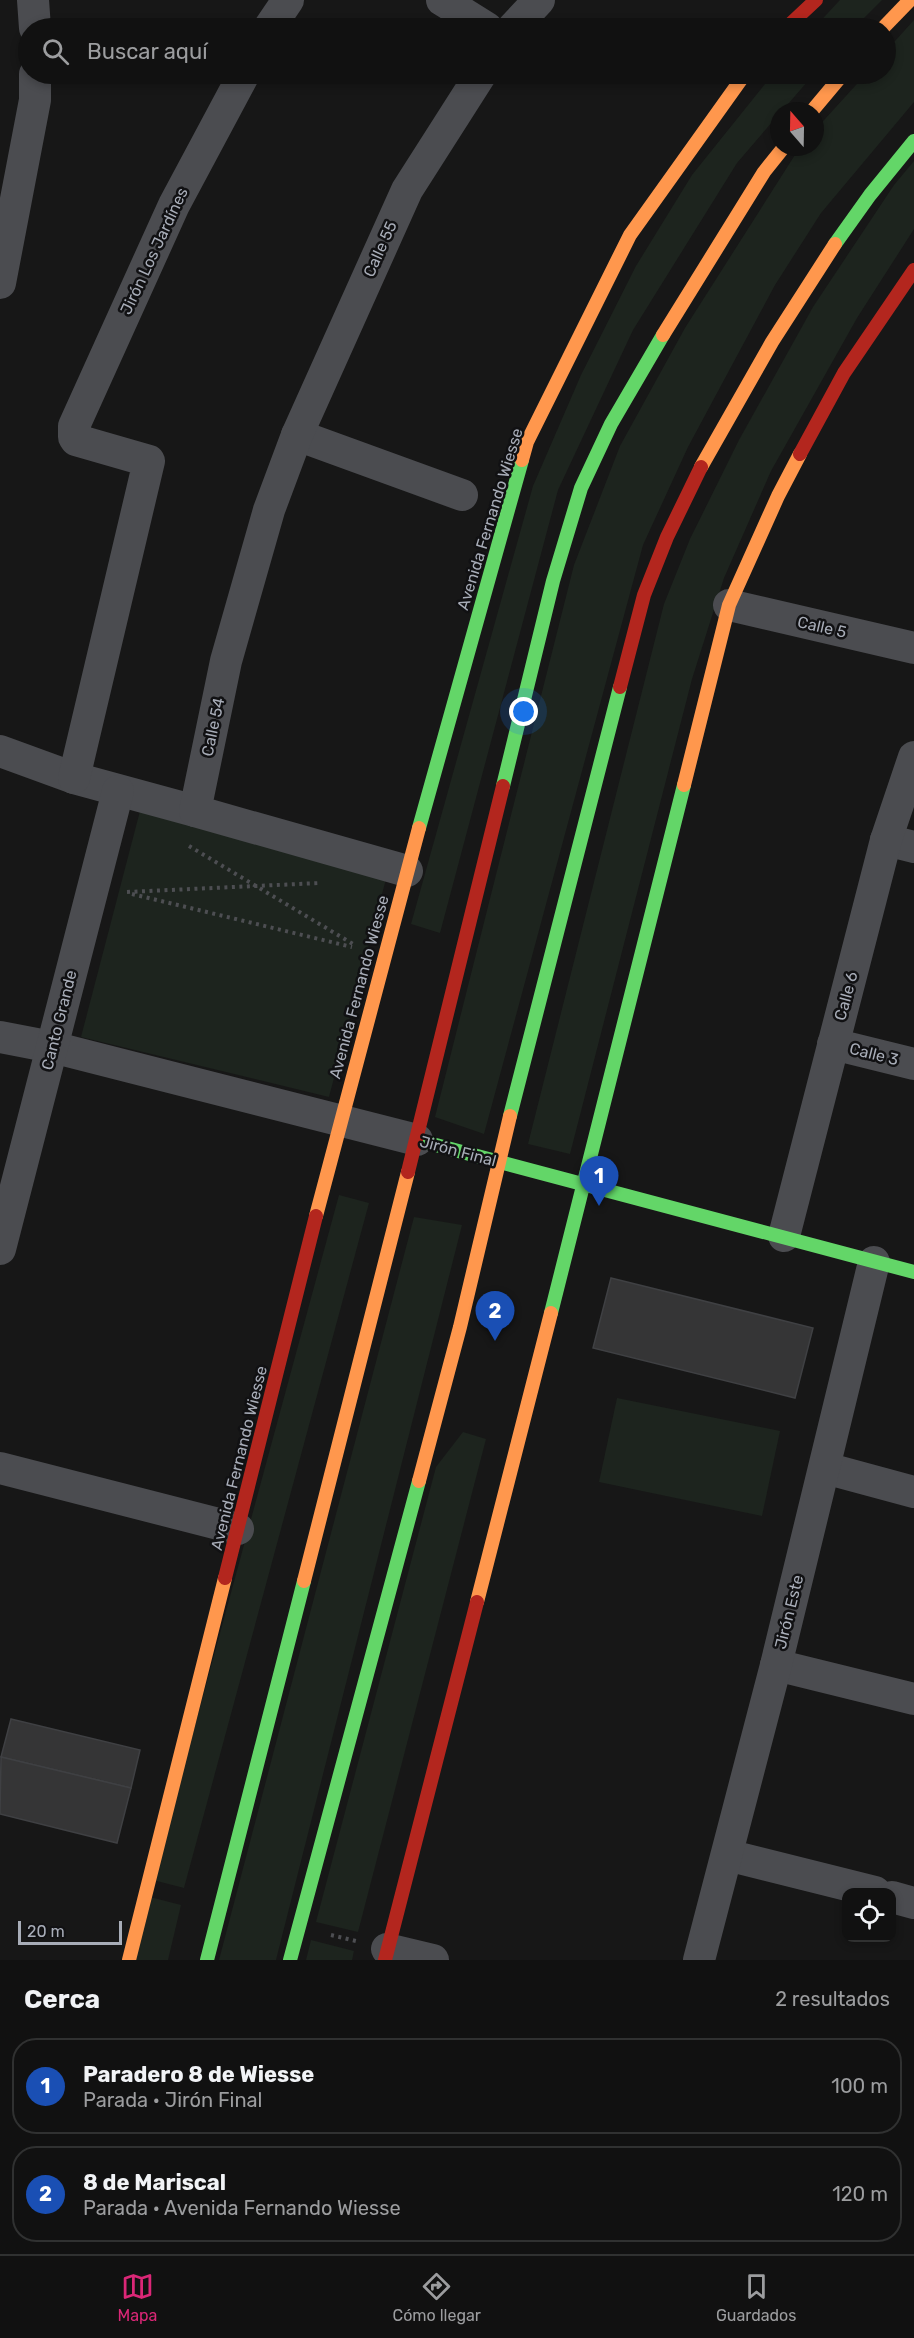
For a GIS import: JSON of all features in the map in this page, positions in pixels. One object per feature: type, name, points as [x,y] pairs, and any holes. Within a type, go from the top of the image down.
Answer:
[{"type":"main road","points":[[797,18],[816,0]]},
{"type":"main road","points":[[893,18],[910,0]]},
{"type":"main road","name":"Avenida Fernando Wiesse","points":[[129,1960],[340,1120],[527,442],[630,235],[738,84]]},
{"type":"main road","points":[[820,102],[835,84]]},
{"type":"main road","points":[[290,1960],[460,1327],[498,1161],[644,595],[658,556],[692,480],[790,311],[880,179],[914,141]]},
{"type":"main road","points":[[207,1960],[417,1140],[491,844],[553,581],[581,488],[611,424],[660,339],[758,181],[777,156]]},
{"type":"main road","points":[[386,1954],[584,1184],[729,605],[777,496],[844,373],[914,270]]},
{"type":"main road","name":"Jirón Final","points":[[417,1140],[914,1272]]},
{"type":"street","points":[[33,0],[34,18]]},
{"type":"street","points":[[276,18],[288,0]]},
{"type":"street","points":[[442,0],[471,18]]},
{"type":"street","points":[[522,18],[539,0]]},
{"type":"street","points":[[0,283],[35,100],[35,84]]},
{"type":"street","name":"Jirón Los Jardínes","points":[[74,778],[149,461],[76,440],[74,426],[174,205],[239,84]]},
{"type":"street","name":"Calle 55","points":[[297,435],[407,190],[475,84]]},
{"type":"street","points":[[297,435],[462,495]]},
{"type":"street","name":"Calle 54","points":[[195,811],[226,661],[269,510],[297,435]]},
{"type":"street","name":"Calle 5","points":[[729,605],[914,648]]},
{"type":"street","points":[[0,751],[74,778],[118,791],[407,871]]},
{"type":"street","name":"Calle 6","points":[[784,1236],[833,1044],[900,843],[914,757]]},
{"type":"street","name":"Canto Grande","points":[[0,1249],[118,791]]},
{"type":"street","name":"Jirón Final","points":[[0,1037],[52,1047],[417,1140]]},
{"type":"street","name":"Calle 3","points":[[833,1044],[914,1064]]},
{"type":"street","name":"Jirón Este","points":[[699,1960],[776,1665],[874,1262]]},
{"type":"street","points":[[0,1468],[238,1529]]},
{"type":"street","points":[[825,1468],[914,1492]]},
{"type":"street","points":[[776,1665],[914,1700]]},
{"type":"street","points":[[727,1855],[856,1888]]},
{"type":"street","points":[[896,1898],[914,1903]]},
{"type":"street","points":[[386,1954],[433,1960]]},
{"type":"path","points":[[126,892],[361,949],[185,844]]},
{"type":"path","points":[[123,903],[128,882]]},
{"type":"path","points":[[126,892],[322,883]]},
{"type":"path","points":[[298,1927],[386,1954]]},
{"type":"shaded area","points":[[840,0],[882,0],[864,18],[823,18]]},
{"type":"shaded area","points":[[914,20],[914,102],[821,213],[775,285],[688,447],[643,545],[484,1134],[435,1117],[574,565],[620,446],[685,328],[794,156],[824,156],[824,120],[857,84],[896,84],[896,40]]},
{"type":"shaded area","points":[[765,84],[805,84],[790,102],[770,102],[770,124],[737,163],[633,330],[558,490],[440,933],[411,924],[533,486],[581,375],[636,266],[692,175]]},
{"type":"shaded area","points":[[914,161],[914,229],[857,318],[771,471],[724,578],[692,679],[570,1154],[528,1144],[664,604],[690,539],[739,440],[813,307],[894,185]]},
{"type":"shaded area","points":[[140,811],[387,875],[329,1097],[81,1037]]},
{"type":"shaded area","points":[[339,1195],[369,1203],[184,1888],[153,1880]]},
{"type":"shaded area","points":[[414,1217],[462,1225],[276,1960],[219,1960]]},
{"type":"shaded area","points":[[617,1398],[780,1431],[762,1516],[599,1482]]},
{"type":"shaded area","points":[[463,1432],[486,1439],[358,1932],[316,1922],[436,1467]]},
{"type":"shaded area","points":[[150,1897],[181,1905],[168,1960],[134,1960]]},
{"type":"shaded area","points":[[311,1940],[354,1951],[352,1960],[306,1960]]},
{"type":"building","points":[[611,1278],[813,1328],[795,1398],[593,1348]]},
{"type":"building","points":[[11,1719],[140,1750],[131,1788],[1,1757]]},
{"type":"building","points":[[1,1757],[131,1788],[117,1843],[0,1814]]},
{"type":"traffic: fast","points":[[835,244],[870,195],[914,141]]},
{"type":"traffic: fast","points":[[503,786],[553,581],[581,488],[611,424],[663,335]]},
{"type":"traffic: fast","points":[[419,828],[522,460]]},
{"type":"traffic: fast","points":[[510,1116],[620,687]]},
{"type":"traffic: fast","points":[[551,1313],[684,785]]},
{"type":"traffic: fast","points":[[417,1140],[914,1272]]},
{"type":"traffic: fast","points":[[290,1960],[419,1481]]},
{"type":"traffic: fast","points":[[207,1960],[304,1581]]},
{"type":"traffic: slow","points":[[893,18],[910,0]]},
{"type":"traffic: slow","points":[[522,460],[527,442],[630,235],[738,84]]},
{"type":"traffic: slow","points":[[820,102],[835,84]]},
{"type":"traffic: slow","points":[[663,335],[764,172],[777,156]]},
{"type":"traffic: slow","points":[[701,467],[772,342],[835,244]]},
{"type":"traffic: slow","points":[[684,785],[729,605],[778,496],[800,454]]},
{"type":"traffic: slow","points":[[316,1216],[419,828]]},
{"type":"traffic: slow","points":[[419,1481],[460,1327],[510,1116]]},
{"type":"traffic: slow","points":[[304,1581],[408,1172]]},
{"type":"traffic: slow","points":[[477,1602],[551,1313]]},
{"type":"traffic: slow","points":[[129,1960],[225,1578]]},
{"type":"traffic: jam","points":[[797,18],[816,0]]},
{"type":"traffic: jam","points":[[800,454],[844,373],[914,270]]},
{"type":"traffic: jam","points":[[620,687],[644,595],[667,537],[701,467]]},
{"type":"traffic: jam","points":[[408,1172],[503,786]]},
{"type":"traffic: jam","points":[[225,1578],[316,1216]]},
{"type":"traffic: jam","points":[[385,1960],[477,1602]]},
{"type":"place","name":"Paradero 8 de Wiesse","points":[[599,1206]]},
{"type":"place","name":"8 de Mariscal","points":[[495,1341]]}]
